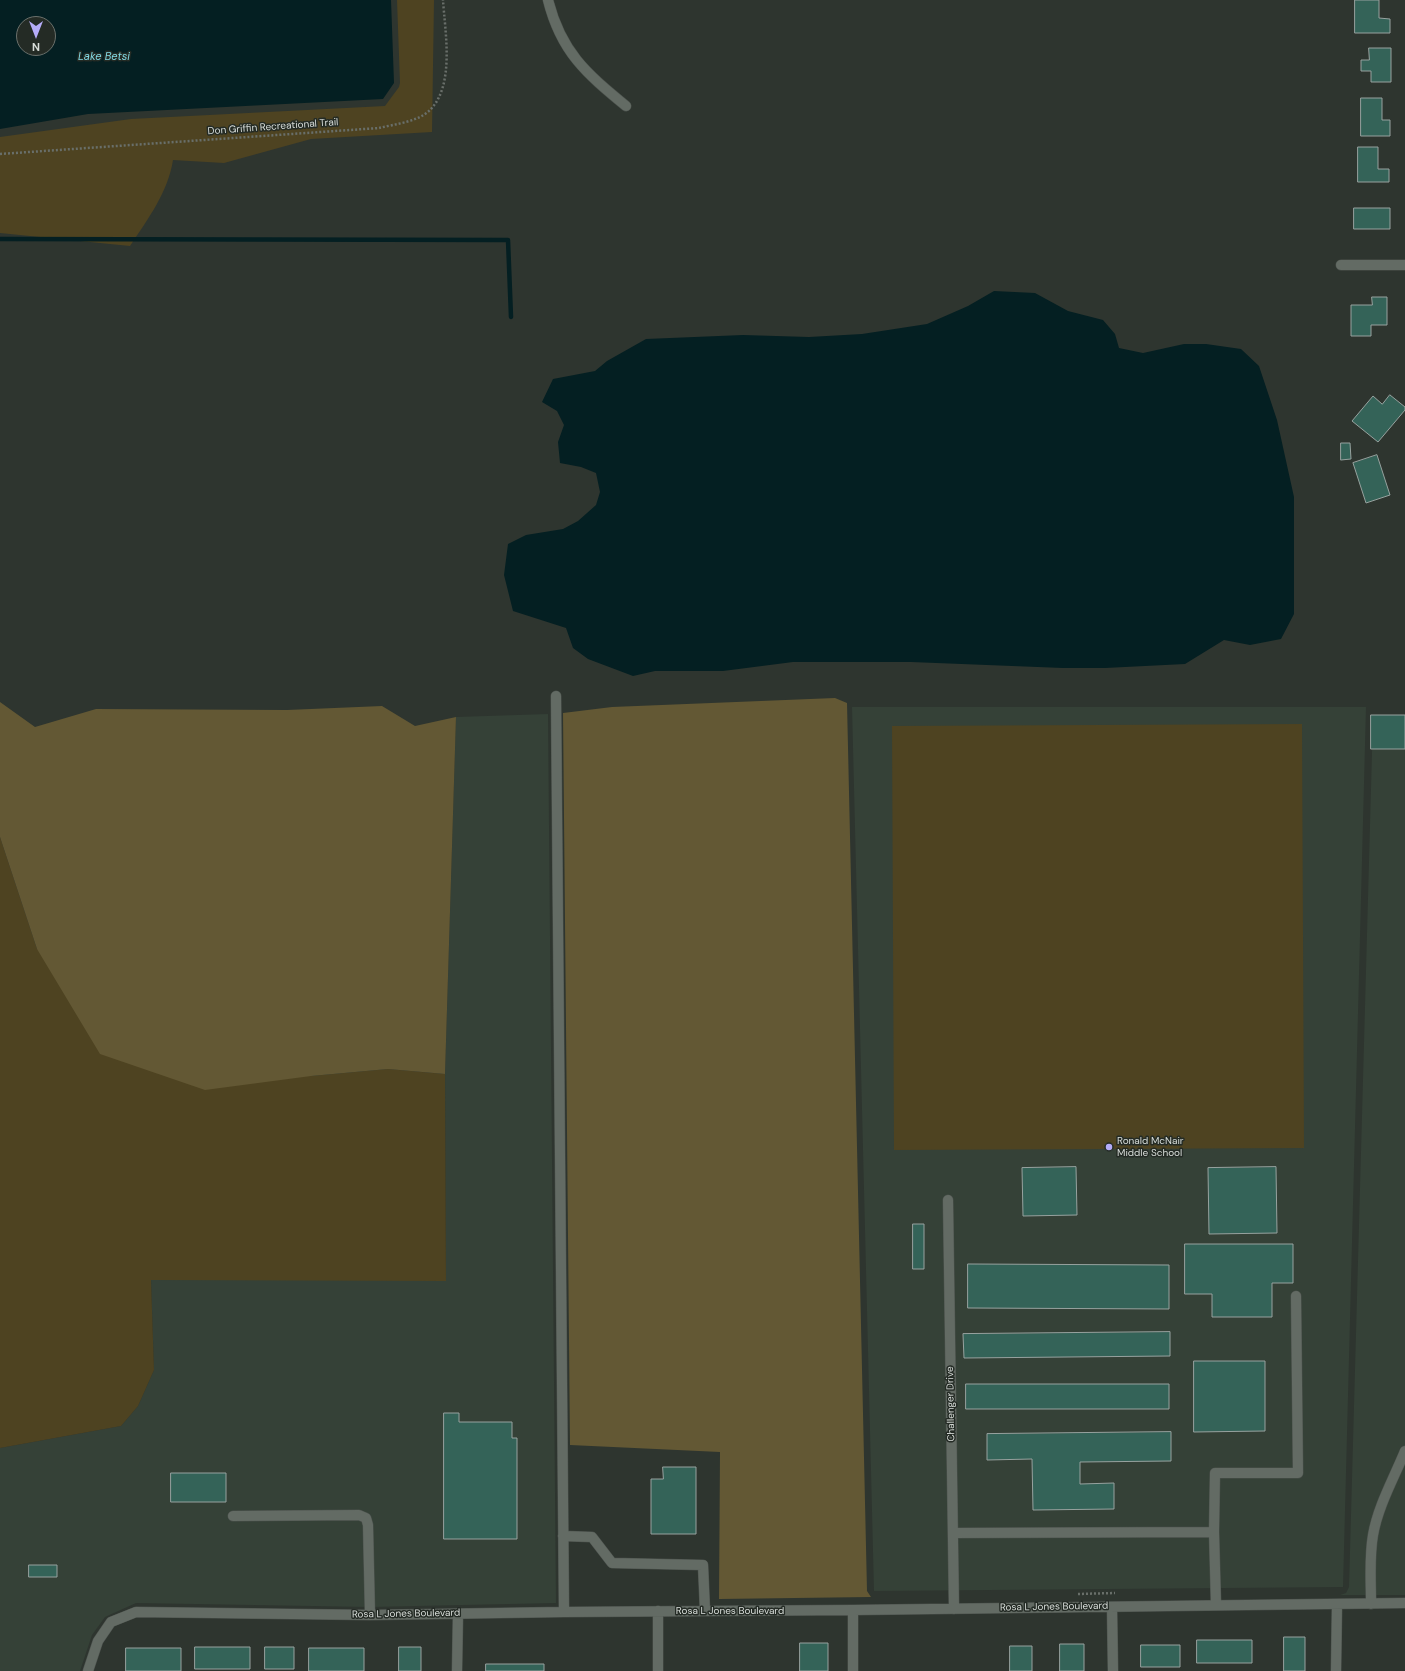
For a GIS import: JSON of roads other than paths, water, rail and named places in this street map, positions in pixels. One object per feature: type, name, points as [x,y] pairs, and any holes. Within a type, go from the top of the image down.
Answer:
[{"type":"street","points":[[548,0],[554,20],[572,56],[597,82],[626,106]]},
{"type":"street","points":[[1341,265],[1405,265]]},
{"type":"street","points":[[556,696],[564,1612]]},
{"type":"street","name":"Challenger Drive","points":[[948,1200],[954,1609]]},
{"type":"street","points":[[1216,1605],[1214,1532],[1215,1473],[1298,1473],[1296,1296]]},
{"type":"street","points":[[1371,1604],[1373,1534],[1378,1516],[1405,1451]]},
{"type":"street","points":[[233,1516],[359,1515],[366,1518],[368,1525],[370,1615]]},
{"type":"street","points":[[953,1533],[1214,1532]]},
{"type":"street","points":[[563,1536],[592,1537],[612,1563],[703,1564],[705,1611]]},
{"type":"street","name":"Rosa L Jones Boulevard","points":[[88,1671],[98,1641],[111,1622],[136,1612],[370,1615],[1405,1603]]},
{"type":"street","points":[[1336,1671],[1337,1604]]},
{"type":"street","points":[[1112,1606],[1113,1671]]},
{"type":"street","points":[[853,1610],[853,1671]]},
{"type":"street","points":[[658,1611],[658,1671]]},
{"type":"street","points":[[457,1671],[458,1614]]},
{"type":"water","name":"Lake Betsi","points":[[0,0],[391,0],[394,83],[383,99],[88,114],[0,129]]},
{"type":"water","points":[[994,291],[1035,293],[1068,311],[1103,320],[1115,334],[1119,348],[1143,353],[1184,344],[1206,344],[1241,349],[1259,366],[1277,420],[1294,497],[1294,614],[1281,639],[1250,645],[1224,640],[1185,664],[1105,668],[1063,668],[911,662],[793,662],[723,671],[655,671],[633,676],[588,659],[573,648],[566,628],[513,611],[504,575],[508,544],[526,535],[563,529],[578,521],[596,505],[600,492],[596,473],[581,467],[560,463],[558,442],[564,425],[557,411],[542,402],[553,379],[595,371],[607,361],[646,339],[743,335],[809,337],[862,334],[927,324],[968,306]]},
{"type":"waterway","points":[[0,239],[508,240],[511,317]]},
{"type":"place","name":"Ronald McNair Middle School","points":[[1109,1147]]}]
